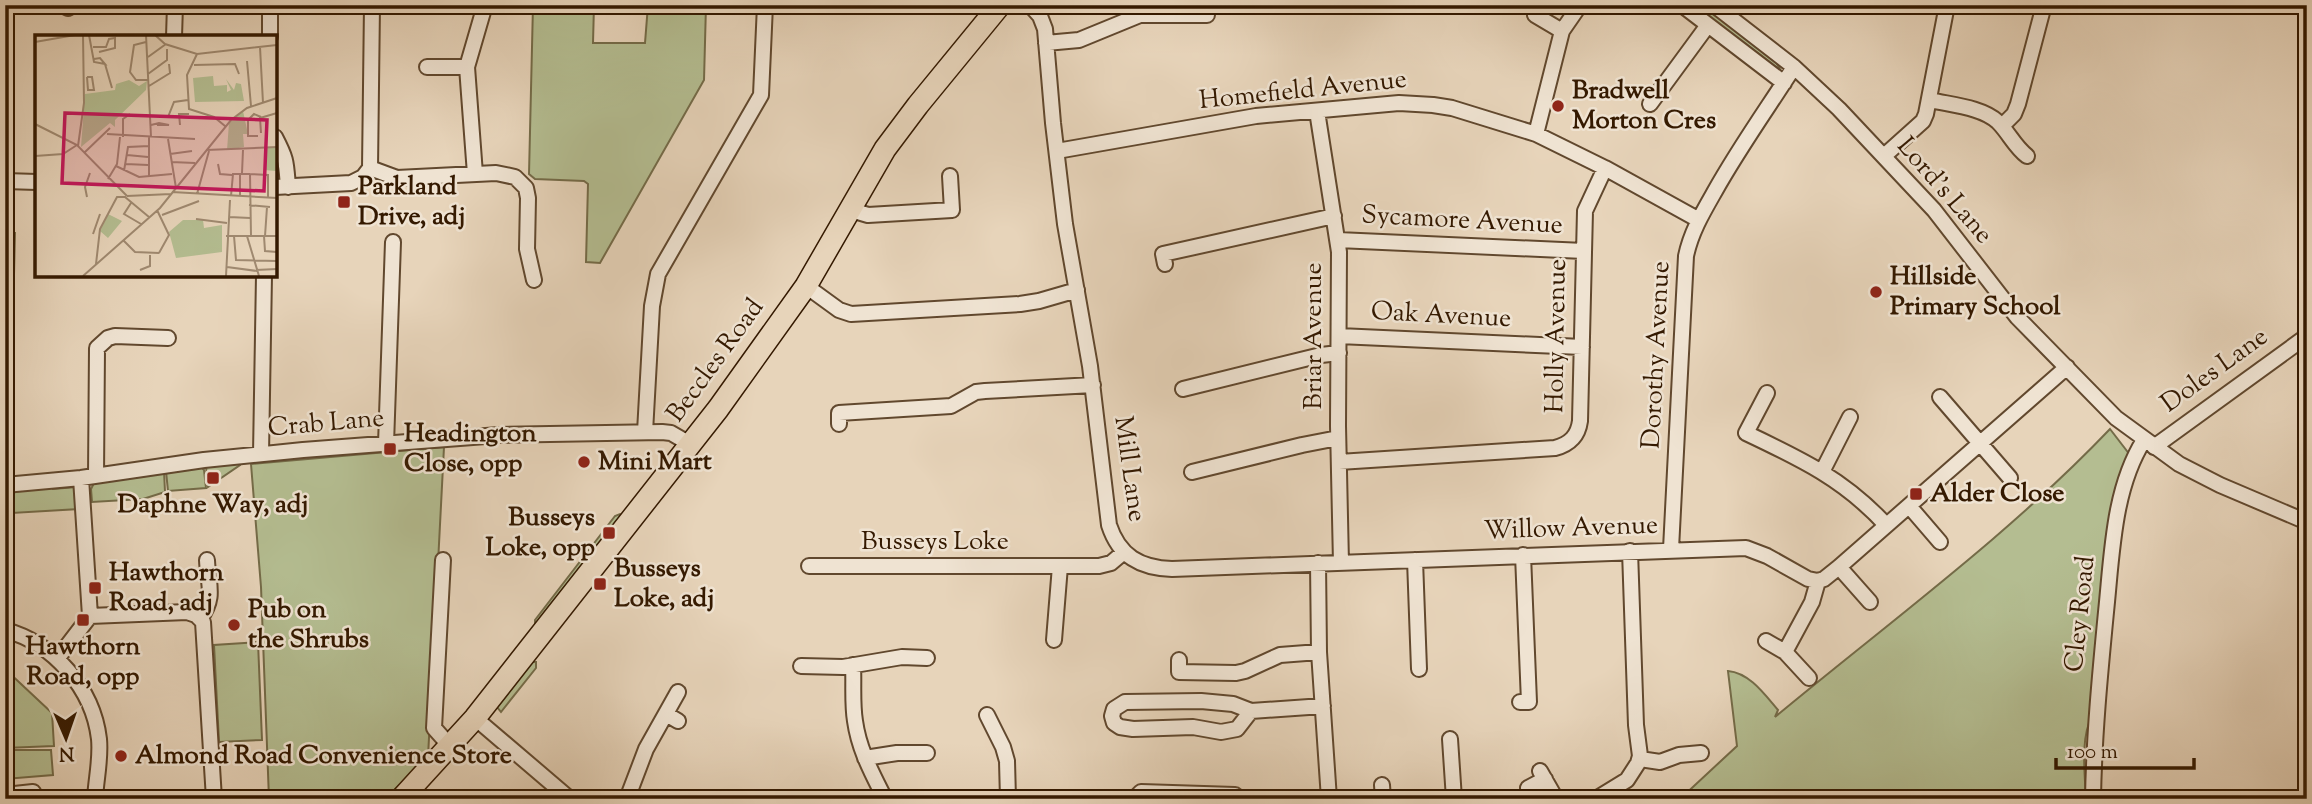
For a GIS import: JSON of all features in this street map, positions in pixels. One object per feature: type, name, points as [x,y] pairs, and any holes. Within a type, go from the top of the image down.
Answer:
[{"type":"highway","name":"Beccles Road","points":[[401,799],[475,718],[691,444],[806,286],[885,149],[1000,5]]},
{"type":"street","points":[[62,5],[68,8],[73,5]]},
{"type":"street","points":[[174,5],[174,35]]},
{"type":"street","points":[[270,5],[270,35]]},
{"type":"street","points":[[276,139],[284,152],[281,187],[351,183],[363,177],[370,168],[372,5]]},
{"type":"street","points":[[475,174],[467,67],[485,5]]},
{"type":"street","points":[[645,432],[652,306],[658,274],[761,95],[765,5]]},
{"type":"street","name":"Mill Lane","points":[[1030,5],[1040,16],[1045,29],[1065,224],[1093,385],[1109,525],[1116,543],[1135,561],[1157,569],[1318,563]]},
{"type":"street","points":[[1536,134],[1562,31],[1580,5]]},
{"type":"street","points":[[1682,5],[1784,83]]},
{"type":"street","name":"Lord's Lane","points":[[1714,5],[1794,67],[1825,95],[1934,210],[2017,317],[2116,418],[2179,464],[2220,485],[2307,522]]},
{"type":"street","points":[[1884,156],[1923,121],[1930,100],[1947,5]]},
{"type":"street","points":[[2002,126],[2010,120],[2018,104],[2041,6]]},
{"type":"street","points":[[1046,43],[1079,40],[1140,15],[1207,15]]},
{"type":"street","points":[[1535,15],[1562,31]]},
{"type":"street","points":[[1650,104],[1709,26]]},
{"type":"street","points":[[427,67],[467,67]]},
{"type":"street","name":"Dorothy Avenue","points":[[1671,549],[1686,256],[1699,220],[1732,161],[1794,67]]},
{"type":"street","points":[[1930,100],[1990,116],[2027,156]]},
{"type":"street","name":"Homefield Avenue","points":[[1057,151],[1256,116],[1399,103],[1433,105],[1474,114],[1536,134],[1605,167],[1699,220]]},
{"type":"street","name":"Briar Avenue","points":[[1317,111],[1338,240],[1341,563]]},
{"type":"street","name":"Holly Avenue","points":[[1339,462],[1555,448],[1564,446],[1575,438],[1580,426],[1585,211],[1605,167]]},
{"type":"street","points":[[370,168],[397,178],[508,174],[521,181],[528,198],[527,249],[534,280]]},
{"type":"street","points":[[851,209],[868,215],[952,210],[950,176]]},
{"type":"street","points":[[5,181],[35,182]]},
{"type":"street","points":[[1163,254],[1334,216]]},
{"type":"street","name":"Sycamore Avenue","points":[[1338,240],[1584,251]]},
{"type":"street","points":[[386,444],[393,242]]},
{"type":"street","points":[[261,454],[264,276]]},
{"type":"street","points":[[806,286],[839,310],[851,314],[1020,304],[1077,289]]},
{"type":"street","points":[[96,476],[97,348],[108,338],[115,336],[168,338]]},
{"type":"street","name":"Oak Avenue","points":[[1339,336],[1582,347]]},
{"type":"street","name":"Doles Lane","points":[[2149,444],[2307,336]]},
{"type":"street","points":[[1183,389],[1339,353]]},
{"type":"street","points":[[1785,652],[1812,602],[1818,580],[1824,579],[1839,568],[2067,367]]},
{"type":"street","points":[[838,414],[951,406],[976,392],[1093,385]]},
{"type":"street","points":[[1767,393],[1742,436],[1822,472],[1861,498],[1886,525]]},
{"type":"street","points":[[1940,397],[2010,478]]},
{"type":"street","points":[[1822,472],[1850,417]]},
{"type":"street","name":"Crab Lane","points":[[5,485],[81,478],[177,463],[261,454],[499,435],[671,433],[691,444]]},
{"type":"street","points":[[1192,472],[1302,444],[1338,438]]},
{"type":"street","name":"Cley Road","points":[[2093,799],[2094,727],[2115,531],[2131,465],[2149,444]]},
{"type":"street","points":[[57,659],[90,616],[81,478]]},
{"type":"street","points":[[1909,506],[1940,542]]},
{"type":"street","name":"Willow Avenue","points":[[1318,563],[1746,548],[1767,556],[1808,579],[1818,580]]},
{"type":"street","points":[[1596,799],[1626,780],[1640,758],[1636,725],[1630,551]]},
{"type":"street","name":"Busseys Loke","points":[[809,566],[1102,566],[1111,563],[1124,552]]},
{"type":"street","points":[[1523,555],[1529,702]]},
{"type":"street","points":[[200,619],[211,597],[207,560]]},
{"type":"street","points":[[443,560],[434,728],[450,746]]},
{"type":"street","points":[[1415,560],[1419,669]]},
{"type":"street","points":[[1318,563],[1318,652],[1329,799]]},
{"type":"street","points":[[1054,640],[1060,566]]},
{"type":"street","points":[[1839,568],[1870,602]]},
{"type":"street","points":[[90,616],[187,612],[200,619],[205,628],[214,799]]},
{"type":"street","points":[[5,630],[21,634],[43,645],[81,688],[94,717],[100,757],[96,799]]},
{"type":"street","points":[[1766,640],[1785,652],[1809,678]]},
{"type":"street","points":[[1179,660],[1179,672],[1236,673],[1280,655],[1318,652]]},
{"type":"street","points":[[808,662],[853,665],[902,657],[921,662]]},
{"type":"street","points":[[853,665],[854,719],[865,758],[885,799]]},
{"type":"street","points":[[627,799],[646,749],[672,718],[678,692]]},
{"type":"street","points":[[1251,711],[1237,729],[1230,732],[1193,727],[1133,729],[1120,727],[1114,723],[1112,716],[1114,709],[1125,702],[1201,701],[1233,704],[1251,711],[1323,706]]},
{"type":"street","points":[[987,715],[1005,754],[1009,799]]},
{"type":"street","points":[[475,718],[570,799]]},
{"type":"street","points":[[1449,742],[1454,799]]},
{"type":"street","points":[[865,758],[897,753],[922,757]]},
{"type":"street","points":[[1640,758],[1660,762],[1679,755],[1702,753]]},
{"type":"street","points":[[1528,788],[1542,775],[1556,799]]},
{"type":"street","points":[[5,795],[33,792]]},
{"type":"street","points":[[1134,799],[1141,792],[1235,795]]},
{"type":"green space","points":[[533,5],[594,5],[593,43],[645,43],[648,5],[706,5],[704,80],[600,263],[586,262],[588,184],[584,181],[535,179],[529,174]]},
{"type":"green space","points":[[1690,5],[1704,5],[1776,62],[1783,75]]},
{"type":"green space","points":[[5,233],[15,233],[9,480],[5,480]]},
{"type":"green space","points":[[2110,429],[2130,455],[2092,716],[2086,735],[2086,799],[1680,799],[1737,746],[1728,671],[1743,676],[1756,686],[1778,710],[1775,717],[1947,578],[2031,506]]},
{"type":"green space","points":[[444,447],[428,757],[385,799],[269,799],[261,587],[251,464]]},
{"type":"green space","points":[[239,462],[240,465],[208,487],[206,467]]},
{"type":"green space","points":[[199,465],[204,470],[206,488],[168,491],[166,471]]},
{"type":"green space","points":[[164,471],[165,492],[143,499],[92,502],[91,489],[95,481]]},
{"type":"green space","points":[[52,484],[53,489],[77,487],[79,509],[12,513],[11,489]]},
{"type":"green space","points":[[615,516],[623,516],[535,626],[535,620]]},
{"type":"green space","points":[[258,642],[262,740],[219,742],[214,645]]},
{"type":"green space","points":[[532,662],[536,662],[536,668],[501,712],[497,707]]},
{"type":"green space","points":[[5,669],[52,713],[54,746],[5,748]]},
{"type":"green space","points":[[5,750],[51,750],[53,775],[5,779]]},
{"type":"place","name":"Bradwell Morton Cres","points":[[1558,106]]},
{"type":"place","name":"Parkland Drive, adj","points":[[344,202]]},
{"type":"place","name":"Hillside Primary School","points":[[1876,292]]},
{"type":"place","name":"Headington Close, opp","points":[[390,449]]},
{"type":"place","name":"Mini Mart","points":[[584,462]]},
{"type":"place","name":"Daphne Way, adj","points":[[213,478]]},
{"type":"place","name":"Alder Close","points":[[1916,494]]},
{"type":"place","name":"Busseys Loke, opp","points":[[609,533]]},
{"type":"place","name":"Busseys Loke, adj","points":[[600,584]]},
{"type":"place","name":"Hawthorn Road, adj","points":[[95,588]]},
{"type":"place","name":"Hawthorn Road, opp","points":[[83,620]]},
{"type":"place","name":"Pub on the Shrubs","points":[[234,625]]},
{"type":"place","name":"Almond Road Convenience Store","points":[[121,756]]}]
